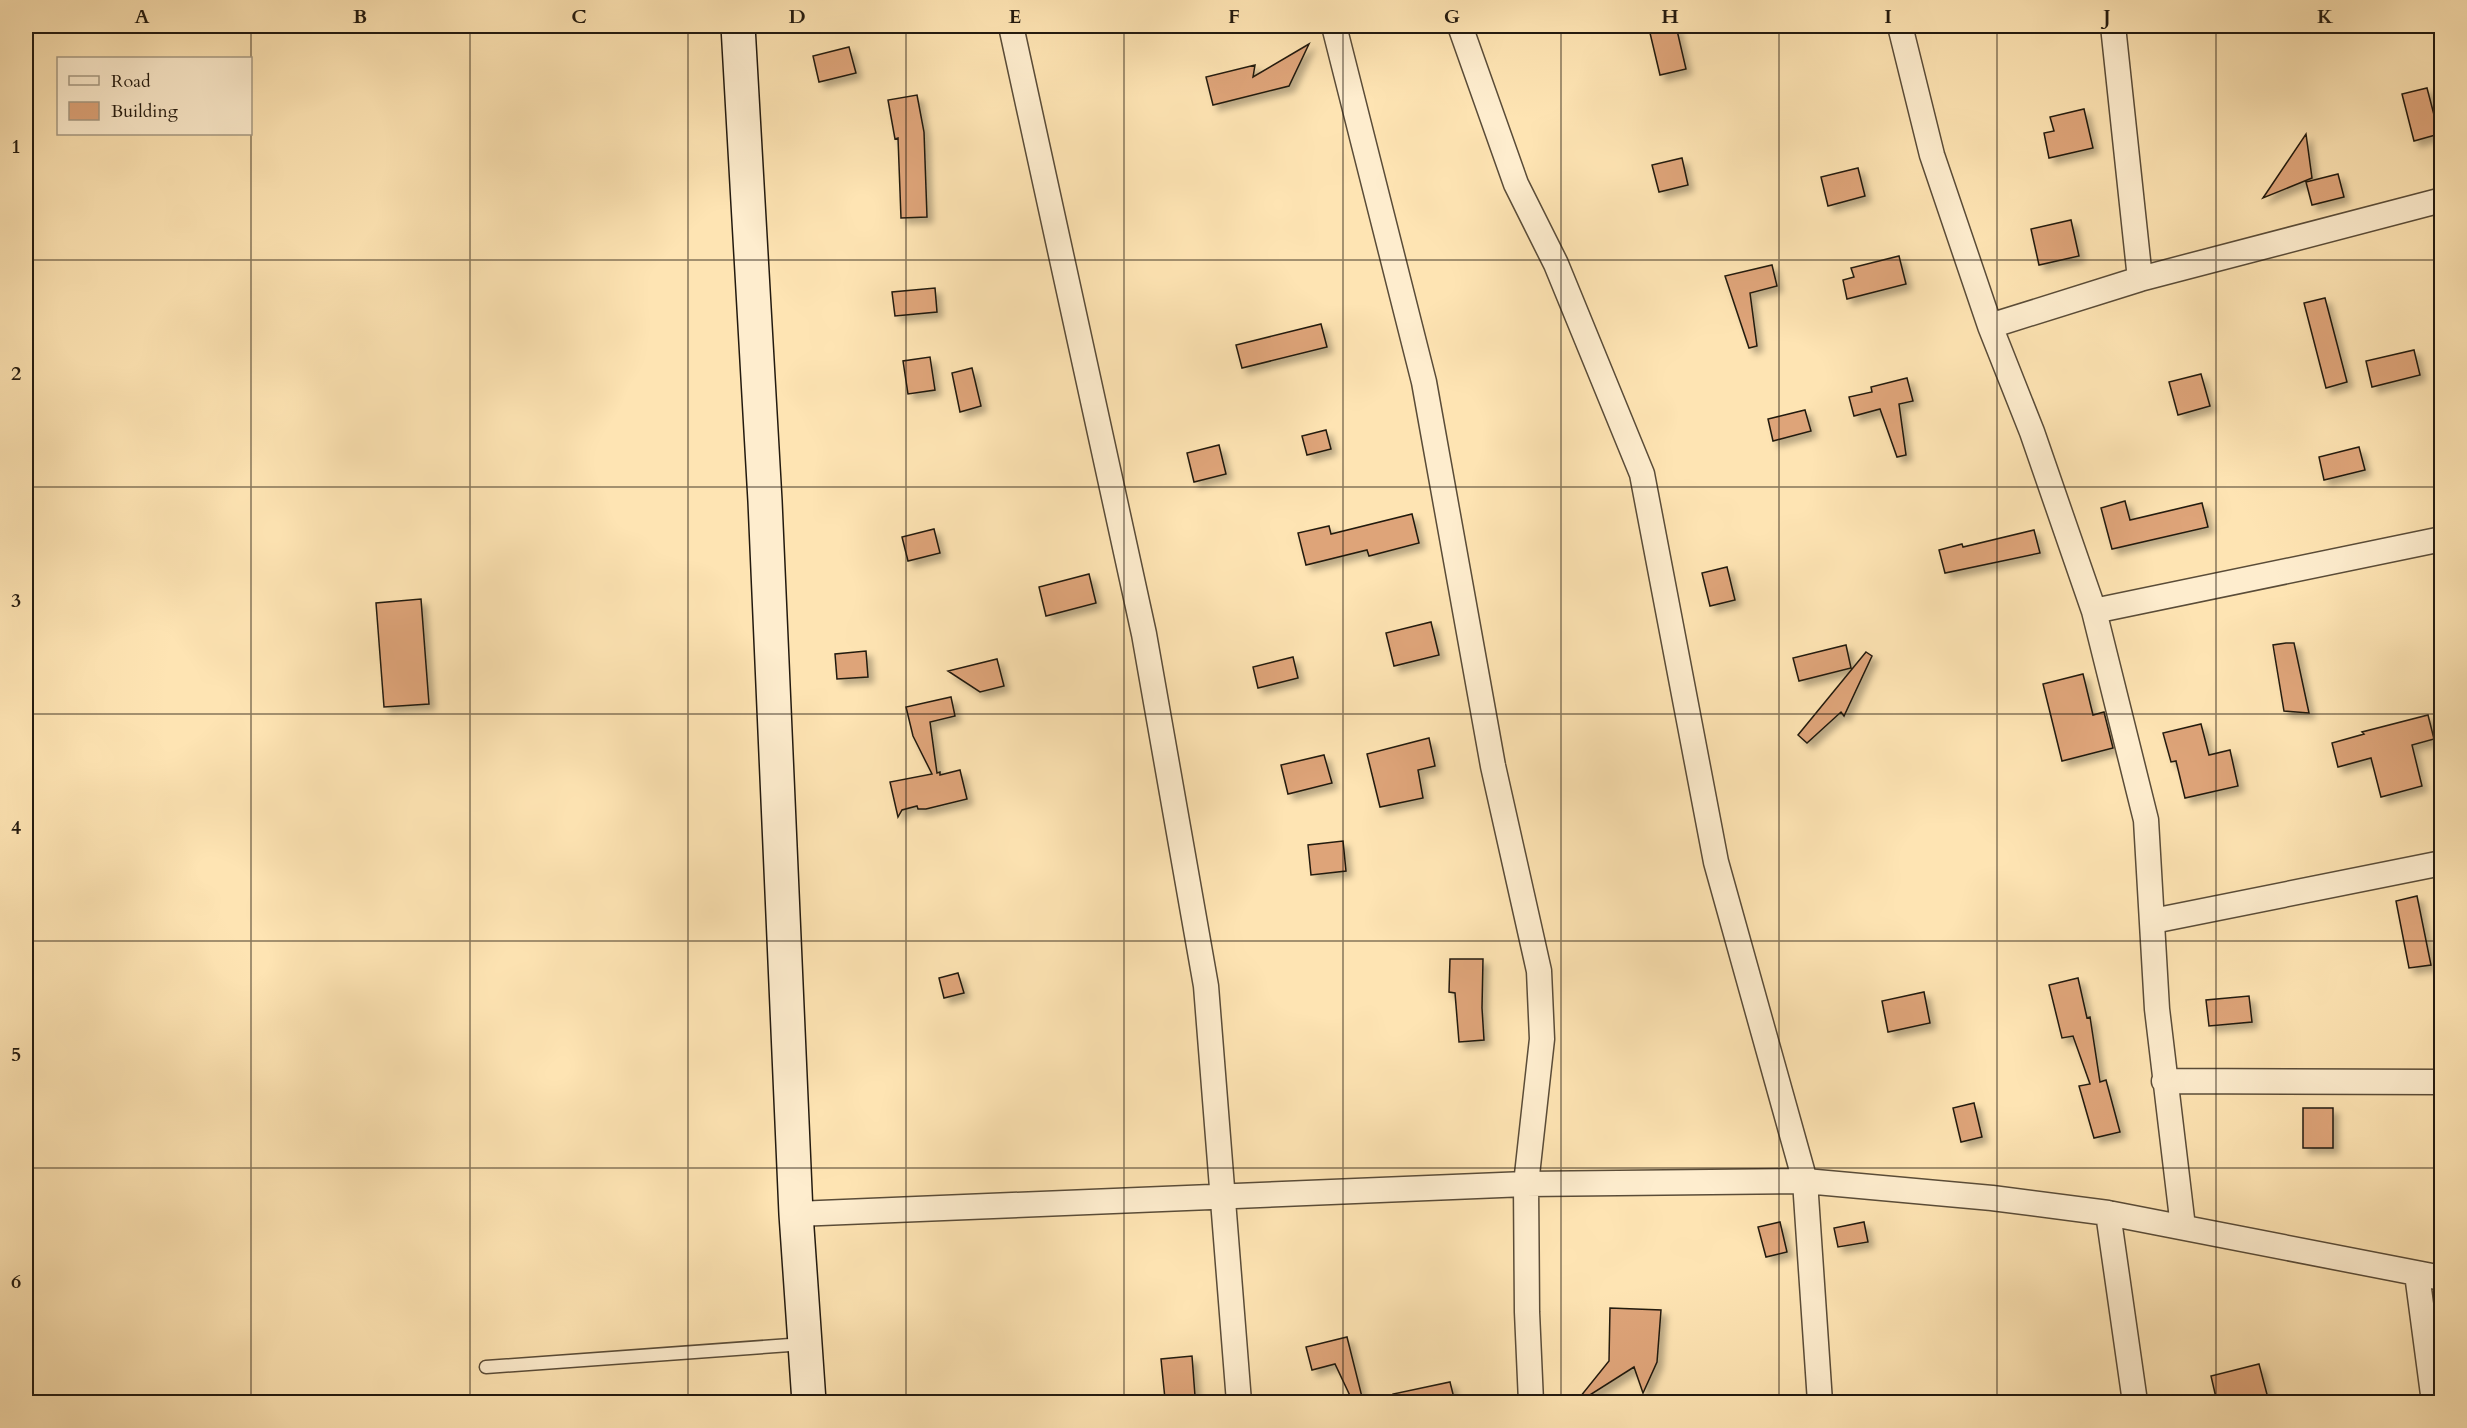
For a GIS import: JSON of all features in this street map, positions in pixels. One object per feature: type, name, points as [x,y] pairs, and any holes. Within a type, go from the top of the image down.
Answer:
[{"type":"main road","points":[[738,26],[765,513],[796,1214],[809,1402]]},
{"type":"street","points":[[1011,26],[1144,634],[1206,986],[1239,1402]]},
{"type":"street","points":[[1334,26],[1424,382],[1493,766],[1539,971],[1542,1039],[1526,1184],[1527,1312],[1531,1402]]},
{"type":"street","points":[[1460,26],[1516,184],[1556,264],[1642,474],[1716,862],[1805,1180],[1820,1402]]},
{"type":"street","points":[[1900,26],[1932,154],[1990,326],[2032,432],[2094,611],[2146,820],[2157,1009],[2183,1227]]},
{"type":"street","points":[[2113,26],[2140,279]]},
{"type":"street","points":[[1990,326],[2140,279],[2442,200]]},
{"type":"street","points":[[2094,611],[2442,539]]},
{"type":"street","points":[[2153,921],[2442,863]]},
{"type":"street","points":[[2164,1081],[2442,1082]]},
{"type":"street","points":[[796,1214],[1526,1184],[1805,1180],[1992,1198],[2108,1213],[2442,1278]]},
{"type":"street","points":[[2108,1213],[2135,1402]]},
{"type":"street","points":[[2417,1274],[2434,1402]]},
{"type":"lane","points":[[486,1367],[805,1344]]},
{"type":"building","points":[[1676,26],[1686,69],[1660,75],[1650,33]]},
{"type":"building","points":[[1309,44],[1289,86],[1213,105],[1206,77],[1255,65],[1253,77]]},
{"type":"building","points":[[849,47],[856,73],[819,82],[813,56]]},
{"type":"building","points":[[2427,88],[2439,134],[2414,141],[2402,94]]},
{"type":"building","points":[[917,95],[924,132],[927,217],[901,218],[898,138],[895,139],[888,100]]},
{"type":"building","points":[[2084,109],[2093,148],[2049,158],[2044,133],[2054,131],[2050,117]]},
{"type":"building","points":[[2306,134],[2312,178],[2263,198]]},
{"type":"building","points":[[1682,158],[1688,185],[1659,192],[1652,165]]},
{"type":"building","points":[[1858,168],[1865,196],[1828,206],[1821,177]]},
{"type":"building","points":[[2338,174],[2344,197],[2312,205],[2306,182]]},
{"type":"building","points":[[2071,220],[2079,256],[2039,265],[2031,229]]},
{"type":"building","points":[[1899,256],[1906,284],[1847,299],[1843,280],[1854,277],[1851,268]]},
{"type":"building","points":[[1772,265],[1777,286],[1750,293],[1757,346],[1749,348],[1725,276]]},
{"type":"building","points":[[935,288],[937,312],[895,316],[892,292]]},
{"type":"building","points":[[2325,298],[2347,382],[2326,388],[2304,303]]},
{"type":"building","points":[[1321,324],[1327,347],[1242,368],[1236,345]]},
{"type":"building","points":[[2414,350],[2420,375],[2372,387],[2366,361]]},
{"type":"building","points":[[930,357],[935,390],[908,394],[903,361]]},
{"type":"building","points":[[972,368],[981,406],[960,412],[952,373]]},
{"type":"building","points":[[2201,374],[2210,406],[2178,415],[2169,382]]},
{"type":"building","points":[[1907,378],[1913,401],[1899,404],[1906,455],[1897,457],[1880,409],[1854,416],[1849,397],[1872,392],[1871,387]]},
{"type":"building","points":[[1805,410],[1811,431],[1773,441],[1768,419]]},
{"type":"building","points":[[1326,430],[1331,449],[1307,455],[1302,436]]},
{"type":"building","points":[[1219,445],[1226,474],[1194,482],[1187,453]]},
{"type":"building","points":[[2359,447],[2365,470],[2324,480],[2319,457]]},
{"type":"building","points":[[2125,501],[2130,520],[2202,503],[2208,527],[2112,549],[2101,508]]},
{"type":"building","points":[[1412,514],[1419,543],[1369,556],[1367,550],[1306,565],[1298,533],[1329,526],[1331,534]]},
{"type":"building","points":[[934,529],[940,553],[908,561],[902,537]]},
{"type":"building","points":[[2034,530],[2040,553],[1945,573],[1939,550],[1962,544],[1963,547]]},
{"type":"building","points":[[1727,567],[1735,600],[1710,606],[1702,573]]},
{"type":"building","points":[[1089,574],[1096,603],[1046,616],[1039,587]]},
{"type":"building","points":[[421,599],[429,704],[384,707],[376,603]]},
{"type":"building","points":[[1431,622],[1439,655],[1394,666],[1386,633]]},
{"type":"building","points":[[2294,643],[2309,713],[2284,711],[2273,645]]},
{"type":"building","points":[[1846,645],[1851,668],[1799,681],[1793,658]]},
{"type":"building","points":[[866,651],[868,677],[837,679],[835,654]]},
{"type":"building","points":[[1866,652],[1872,656],[1844,716],[1841,712],[1807,743],[1798,735]]},
{"type":"building","points":[[1293,657],[1298,678],[1258,688],[1253,667]]},
{"type":"building","points":[[997,659],[1004,686],[980,692],[948,671]]},
{"type":"building","points":[[2083,674],[2093,715],[2104,712],[2113,748],[2062,761],[2043,684]]},
{"type":"building","points":[[951,697],[955,716],[930,722],[937,773],[940,772],[940,775],[960,770],[967,799],[926,809],[918,809],[917,806],[902,810],[898,817],[890,782],[932,774],[913,736],[906,707]]},
{"type":"building","points":[[2428,715],[2434,739],[2412,745],[2422,786],[2381,797],[2371,758],[2338,767],[2332,743],[2364,734],[2362,732]]},
{"type":"building","points":[[2201,724],[2209,755],[2230,750],[2238,786],[2185,798],[2176,761],[2171,762],[2163,733]]},
{"type":"building","points":[[1429,738],[1435,766],[1418,770],[1423,798],[1380,807],[1367,754]]},
{"type":"building","points":[[1324,755],[1332,783],[1288,794],[1281,765]]},
{"type":"building","points":[[1343,841],[1346,871],[1311,875],[1308,845]]},
{"type":"building","points":[[2417,896],[2431,965],[2409,968],[2396,901]]},
{"type":"building","points":[[1450,959],[1483,959],[1484,1040],[1459,1042],[1455,993],[1449,992]]},
{"type":"building","points":[[958,973],[964,993],[944,998],[939,978]]},
{"type":"building","points":[[2078,978],[2087,1018],[2090,1017],[2100,1082],[2106,1080],[2120,1132],[2094,1138],[2079,1086],[2090,1084],[2073,1036],[2062,1038],[2049,985]]},
{"type":"building","points":[[1924,992],[1930,1023],[1888,1032],[1882,1001]]},
{"type":"building","points":[[2249,996],[2252,1022],[2209,1026],[2206,1000]]},
{"type":"building","points":[[1974,1103],[1982,1137],[1961,1142],[1953,1108]]},
{"type":"building","points":[[2303,1108],[2333,1108],[2333,1148],[2303,1148]]},
{"type":"building","points":[[1780,1222],[1787,1252],[1766,1257],[1758,1227]]},
{"type":"building","points":[[1864,1222],[1868,1242],[1838,1247],[1834,1228]]},
{"type":"building","points":[[1610,1308],[1661,1310],[1657,1362],[1643,1393],[1634,1367],[1582,1400],[1580,1397],[1609,1361]]},
{"type":"building","points":[[1347,1337],[1363,1401],[1359,1402],[1353,1402],[1335,1364],[1312,1370],[1306,1347]]},
{"type":"building","points":[[1192,1356],[1195,1396],[1165,1399],[1161,1359]]},
{"type":"building","points":[[2259,1364],[2269,1402],[2217,1402],[2211,1376]]},
{"type":"building","points":[[1450,1382],[1455,1402],[1394,1402],[1393,1394]]}]
